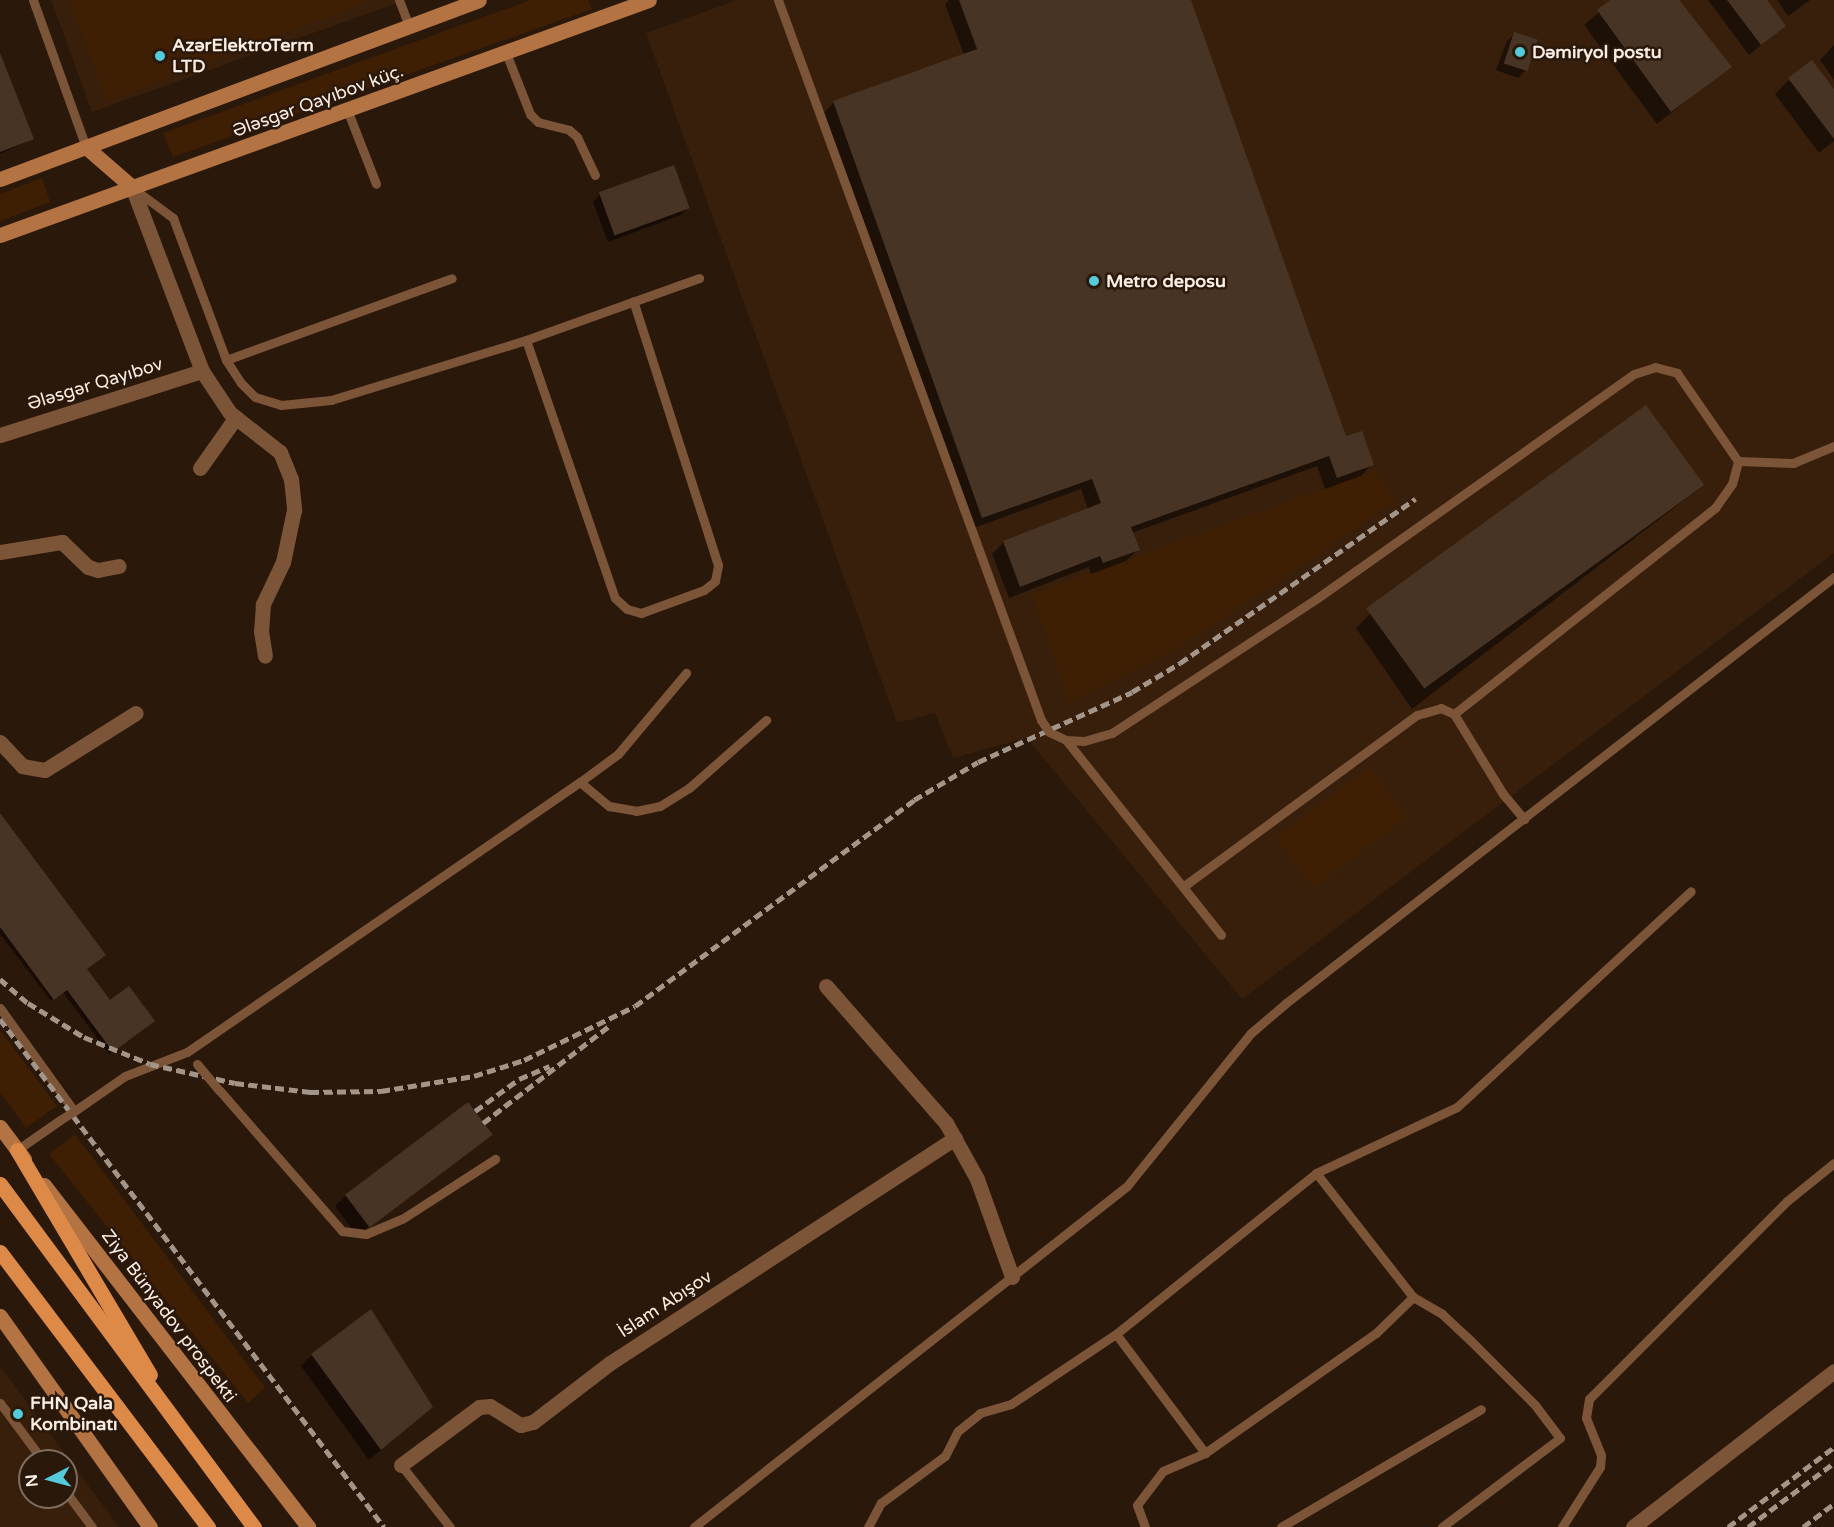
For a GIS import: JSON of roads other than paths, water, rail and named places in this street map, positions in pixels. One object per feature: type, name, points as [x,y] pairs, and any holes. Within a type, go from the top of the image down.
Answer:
[{"type":"main road","name":"Ələsgər Qayıbov küç.","points":[[0,179],[479,0]]},
{"type":"main road","name":"Ələsgər Qayıbov küç.","points":[[0,235],[348,112],[506,53],[615,6],[649,0]]},
{"type":"main road","points":[[86,147],[132,187]]},
{"type":"main road","name":"Ziya Bünyadov prospekti","points":[[0,1129],[309,1527]]},
{"type":"main road","points":[[17,1150],[195,1452]]},
{"type":"main road","points":[[0,1184],[195,1452],[254,1527]]},
{"type":"main road","points":[[0,1252],[208,1527]]},
{"type":"main road","points":[[0,1316],[150,1527]]},
{"type":"street","points":[[132,187],[201,371],[236,417],[280,452],[291,479],[294,510],[283,562],[263,604],[261,630],[266,656]]},
{"type":"street","name":"Ələsgər Qayıbov","points":[[0,435],[201,371]]},
{"type":"street","points":[[200,468],[236,417]]},
{"type":"street","points":[[0,552],[62,542],[88,567],[98,570],[119,566]]},
{"type":"street","points":[[0,742],[22,766],[45,770],[136,713]]},
{"type":"street","points":[[826,986],[946,1123],[977,1179],[1012,1278]]},
{"type":"street","name":"İslam Abışov","points":[[401,1465],[479,1407],[490,1406],[521,1425],[533,1422],[610,1363],[955,1138]]},
{"type":"street","points":[[1633,1527],[1834,1371]]},
{"type":"lane","points":[[33,0],[86,147]]},
{"type":"lane","points":[[399,0],[408,26]]},
{"type":"lane","points":[[778,0],[1041,720],[1049,732],[1066,740],[1084,741],[1112,733],[1316,599],[1634,374],[1655,367],[1677,373],[1738,461],[1732,484],[1715,508],[1454,714]]},
{"type":"lane","points":[[506,53],[530,114],[538,122],[569,130],[577,137],[595,176]]},
{"type":"lane","points":[[348,112],[376,184]]},
{"type":"lane","points":[[132,187],[173,218],[226,360],[255,397],[281,405],[301,406],[526,340],[699,278]]},
{"type":"lane","points":[[226,360],[452,278]]},
{"type":"lane","points":[[526,340],[615,598],[627,609],[641,613],[704,590],[715,581],[718,565],[633,301]]},
{"type":"lane","points":[[1738,461],[1793,463],[1834,446]]},
{"type":"lane","points":[[694,1527],[1127,1186],[1251,1034],[1834,577]]},
{"type":"lane","points":[[17,1150],[125,1076],[187,1052],[580,782],[618,754],[686,674]]},
{"type":"lane","points":[[1184,886],[1417,715],[1441,708],[1454,714],[1503,794],[1524,819]]},
{"type":"lane","points":[[580,782],[609,806],[636,811],[660,806],[689,788],[766,720]]},
{"type":"lane","points":[[1066,740],[1221,935]]},
{"type":"lane","points":[[868,1527],[880,1503],[945,1455],[958,1431],[980,1413],[1011,1404],[1116,1334],[1316,1173],[1457,1107],[1691,891]]},
{"type":"lane","points":[[0,1008],[73,1111]]},
{"type":"lane","points":[[187,1052],[342,1232],[366,1234],[402,1219],[495,1159]]},
{"type":"lane","points":[[1563,1527],[1600,1467],[1598,1444],[1586,1418],[1589,1399],[1787,1201],[1834,1163]]},
{"type":"lane","points":[[1316,1173],[1413,1297],[1442,1314],[1470,1340],[1535,1405],[1560,1438],[1442,1527]]},
{"type":"lane","points":[[1145,1527],[1137,1505],[1148,1487],[1163,1470],[1205,1452],[1376,1333],[1413,1297]]},
{"type":"lane","points":[[1116,1334],[1205,1452]]},
{"type":"lane","points":[[0,1403],[34,1449]]},
{"type":"lane","points":[[1281,1527],[1481,1409]]},
{"type":"lane","points":[[401,1465],[450,1527]]},
{"type":"lane","points":[[78,1508],[92,1527]]},
{"type":"railway","points":[[0,979],[28,1003],[84,1037],[150,1064],[235,1083],[310,1092],[381,1091],[474,1076],[524,1060],[635,1006],[914,800],[978,762],[1132,692],[1180,663],[1415,499]]},
{"type":"railway","points":[[0,1019],[384,1527]]},
{"type":"railway","points":[[483,1123],[609,1026]]},
{"type":"railway","points":[[475,1111],[519,1079],[549,1066]]},
{"type":"railway","points":[[1728,1527],[1834,1447]]},
{"type":"railway","points":[[1748,1527],[1834,1463]]},
{"type":"railway","points":[[1803,1527],[1834,1504]]},
{"type":"place","name":"Dəmiryol postu","points":[[1520,52]]},
{"type":"place","name":"AzərElektroTerm LTD","points":[[160,56]]},
{"type":"place","name":"Metro deposu","points":[[1094,281]]},
{"type":"place","name":"FHN Qala Kombinatı","points":[[18,1414]]}]
